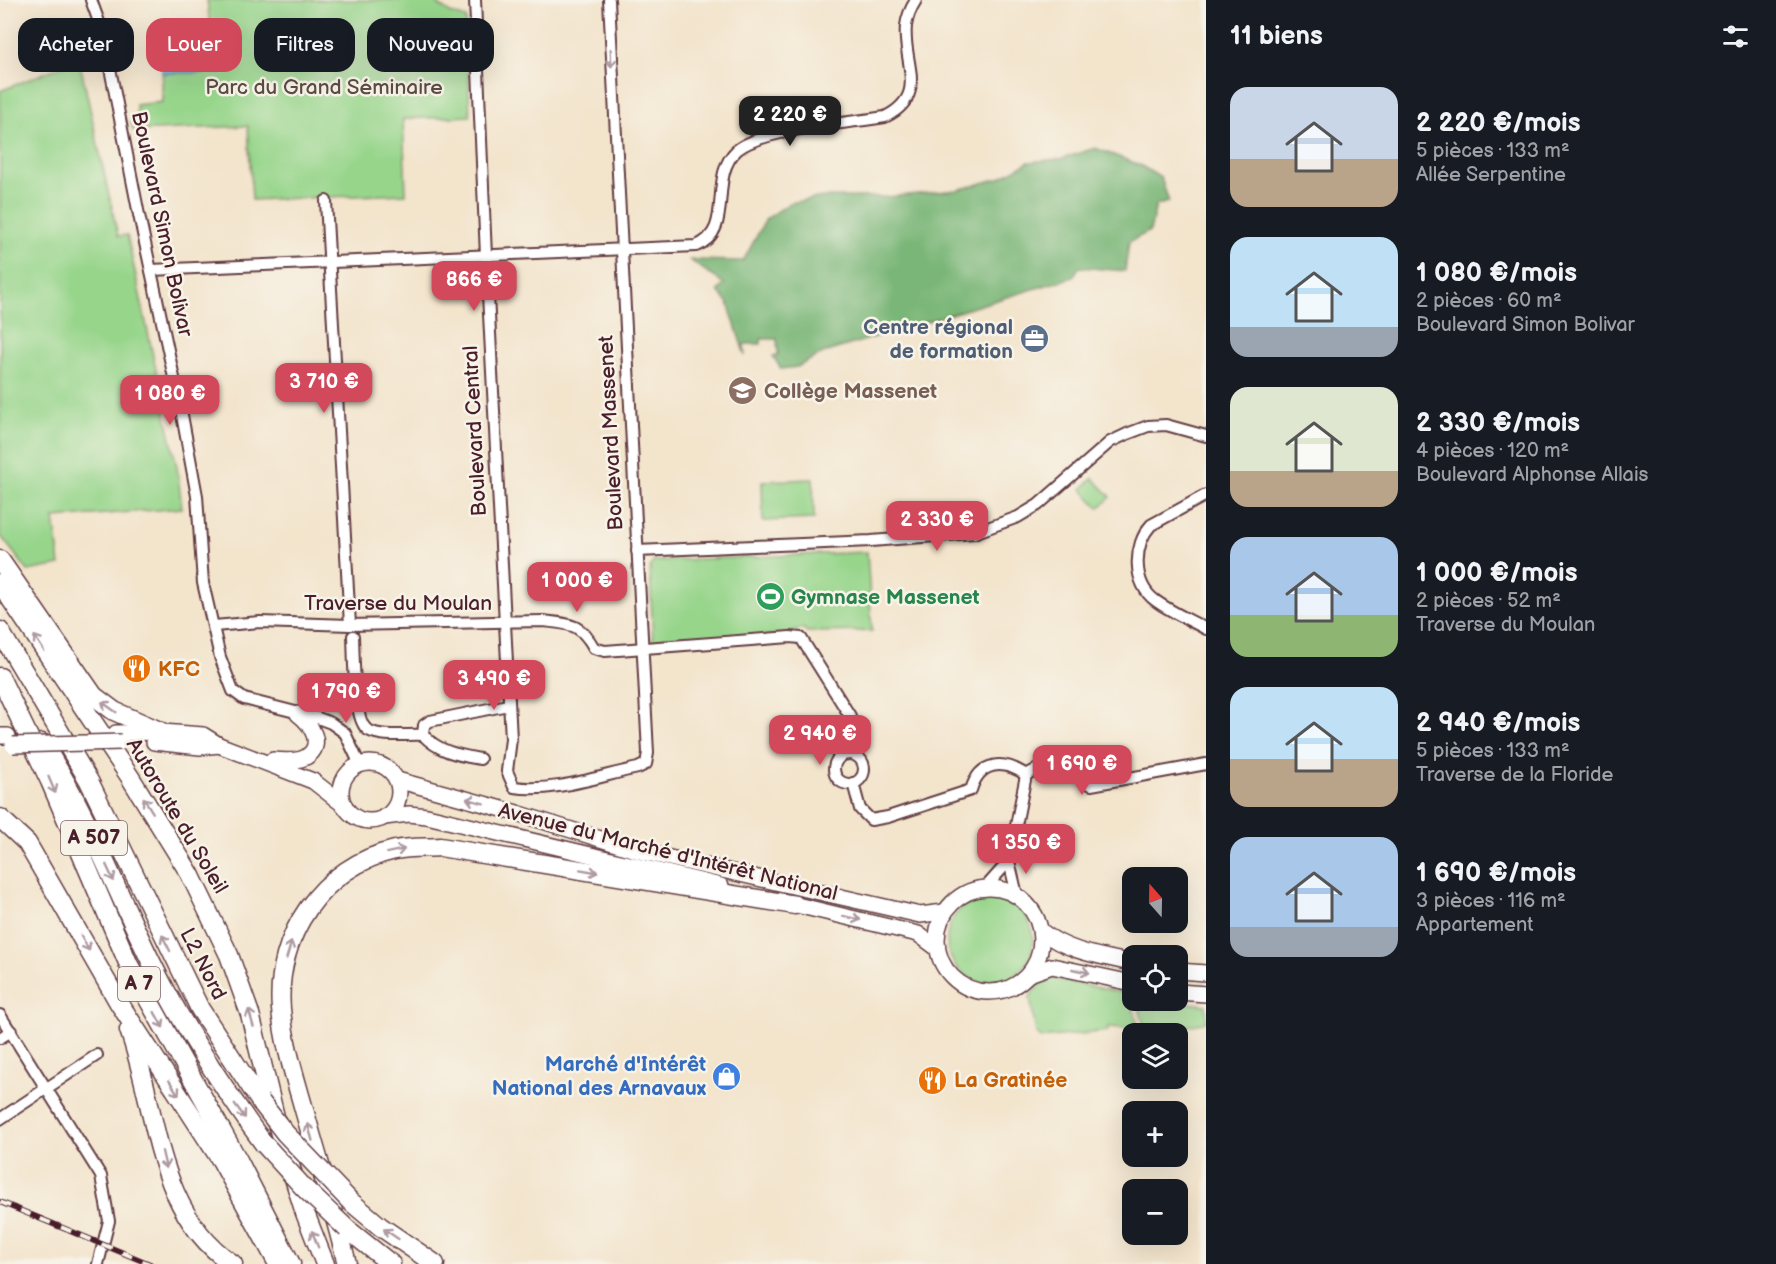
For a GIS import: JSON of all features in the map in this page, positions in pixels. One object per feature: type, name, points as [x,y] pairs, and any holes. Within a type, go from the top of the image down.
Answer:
[{"type":"highway","points":[[0,560],[94,696],[121,715],[162,732]]},
{"type":"highway","name":"Autoroute du Soleil","points":[[0,583],[130,777],[190,874],[229,954],[250,1014],[276,1121],[305,1213],[325,1264]]},
{"type":"highway","name":"L2 Nord","points":[[0,631],[89,781],[200,1009],[260,1101],[285,1132],[350,1200],[381,1227],[435,1264]]},
{"type":"highway","name":"A 7","points":[[0,677],[10,694],[129,965],[239,1162],[291,1264]]},
{"type":"highway","name":"L2 Nord","points":[[10,694],[64,776],[166,990],[219,1082],[264,1144],[304,1188],[347,1229],[391,1264]]},
{"type":"highway","points":[[2,822],[27,843],[119,1003],[221,1160],[278,1264]]},
{"type":"highway","points":[[347,1264],[288,1051],[281,1007],[284,965],[295,931],[304,912],[328,883],[356,864],[394,850],[440,848],[795,905]]},
{"type":"highway","points":[[119,1003],[149,1096],[167,1175],[181,1209],[199,1235],[214,1251],[233,1264]]},
{"type":"main road","points":[[265,760],[297,760],[307,757],[313,749],[315,733],[310,723],[298,714]]},
{"type":"main road","points":[[5,741],[119,738],[162,732],[203,735],[219,745],[265,760],[313,781],[358,818],[367,821],[384,817],[397,802],[397,780],[391,771],[382,765],[360,765],[345,777],[313,781]]},
{"type":"main road","points":[[119,738],[200,747],[219,745]]},
{"type":"main road","points":[[345,777],[341,796],[345,806]]},
{"type":"main road","name":"Avenue du Marché d'Intérêt National","points":[[397,780],[517,813],[651,854],[920,915],[944,912]]},
{"type":"main road","name":"Avenue du Marché d'Intérêt National","points":[[384,817],[410,814],[427,816],[699,880],[918,934],[937,948]]},
{"type":"main road","points":[[1029,974],[1039,954],[1041,931],[1028,904],[1017,895],[1001,889],[985,888],[969,891],[955,900],[944,912],[938,929],[937,948],[948,972],[968,988],[981,992],[1006,989],[1029,974],[1052,966],[1122,982]]},
{"type":"main road","points":[[1041,931],[1057,943],[1076,951],[1122,961]]},
{"type":"main road","points":[[1188,972],[1206,973]]},
{"type":"main road","points":[[1188,993],[1206,994]]},
{"type":"street","name":"Boulevard Simon Bolivar","points":[[91,0],[104,33],[197,496],[203,583],[220,657],[233,691],[244,699],[331,723],[345,733],[360,765]]},
{"type":"street","name":"Boulevard Central","points":[[475,0],[511,739],[507,771],[514,787]]},
{"type":"street","name":"Boulevard Massenet","points":[[514,787],[555,786],[646,764],[648,753],[609,0]]},
{"type":"street","points":[[151,270],[696,246],[707,242],[719,222],[723,170],[729,158],[739,149],[753,141],[885,117],[899,110],[911,88],[905,27],[916,0]]},
{"type":"street","points":[[326,201],[358,717],[365,729],[374,733],[423,735],[432,744],[451,753],[480,759]]},
{"type":"street","points":[[637,551],[872,541],[974,533],[1018,517],[1038,505],[1110,442],[1127,434],[1148,426],[1166,425],[1206,436]]},
{"type":"street","points":[[1206,495],[1151,525],[1144,532],[1137,555],[1146,592],[1156,601],[1206,628]]},
{"type":"street","name":"Traverse du Moulan","points":[[214,626],[260,622],[351,630],[543,621],[567,624],[584,631],[594,648],[599,650],[643,648]]},
{"type":"street","points":[[643,648],[801,638],[850,716]]},
{"type":"street","points":[[423,735],[424,725],[430,721],[508,705]]},
{"type":"street","points":[[1026,775],[1041,767],[1062,766],[1091,785],[1206,764]]},
{"type":"street","points":[[853,783],[860,809],[871,819],[888,817],[970,790],[973,782],[989,767],[1010,765],[1026,775]]},
{"type":"street","points":[[1017,895],[1009,861],[1026,775]]},
{"type":"street","points":[[985,888],[1009,861]]},
{"type":"street","points":[[0,1015],[101,1176],[109,1221],[98,1264]]},
{"type":"street","points":[[0,1038],[11,1031]]},
{"type":"street","points":[[0,1119],[97,1054]]},
{"type":"green space","name":"Parc du Grand Séminaire","points":[[207,0],[432,0],[450,13],[466,18],[367,18],[367,72],[468,72],[470,116],[403,119],[406,194],[252,200],[248,126],[133,131],[131,122],[137,115],[136,105],[162,102],[163,72],[242,72],[242,18],[209,18]]},
{"type":"green space","points":[[47,72],[82,72],[118,236],[127,235],[177,467],[182,508],[54,518],[60,565],[28,571],[0,535],[0,91]]},
{"type":"green space","points":[[1095,148],[1140,165],[1161,178],[1169,202],[1156,205],[1150,231],[1129,242],[1125,271],[1079,267],[1073,277],[823,353],[797,367],[781,369],[773,356],[778,355],[777,339],[761,339],[761,344],[744,344],[745,356],[728,303],[718,291],[724,284],[690,260],[743,261],[766,219],[790,203],[823,197],[887,197],[957,190],[1000,178],[1028,162],[1061,159]]},
{"type":"green space","points":[[1093,478],[1111,497],[1099,508],[1082,489]]},
{"type":"green space","points":[[813,479],[814,519],[763,521],[762,481]]},
{"type":"green space","points":[[867,552],[872,631],[807,632],[802,628],[789,634],[653,645],[650,568],[654,561]]},
{"type":"green space","points":[[990,897],[1006,901],[1020,910],[1029,924],[1033,940],[1029,956],[1020,970],[1006,979],[990,983],[974,979],[960,970],[951,956],[947,940],[951,924],[960,910],[974,901]]},
{"type":"green space","points":[[1051,978],[1122,993],[1122,1011],[1134,1011],[1137,1023],[1122,1023],[1122,1028],[1108,1027],[1108,1031],[1041,1038],[1036,1033],[1030,997],[1039,984]]},
{"type":"green space","points":[[1188,1003],[1206,1005],[1206,1022],[1188,1026],[1188,1023],[1144,1023],[1140,1011],[1188,1011]]},
{"type":"water","points":[[162,72],[222,72],[222,73]]},
{"type":"railway","points":[[0,1202],[150,1264]]},
{"type":"place","name":"Centre régional de formation","points":[[1034,339]]},
{"type":"place","name":"Collège Massenet","points":[[743,391]]},
{"type":"place","name":"Gymnase Massenet","points":[[770,597]]},
{"type":"place","name":"KFC","points":[[137,669]]},
{"type":"place","name":"Marché d'Intérêt National des Arnavaux","points":[[727,1076]]},
{"type":"place","name":"La Gratinée","points":[[933,1080]]}]
